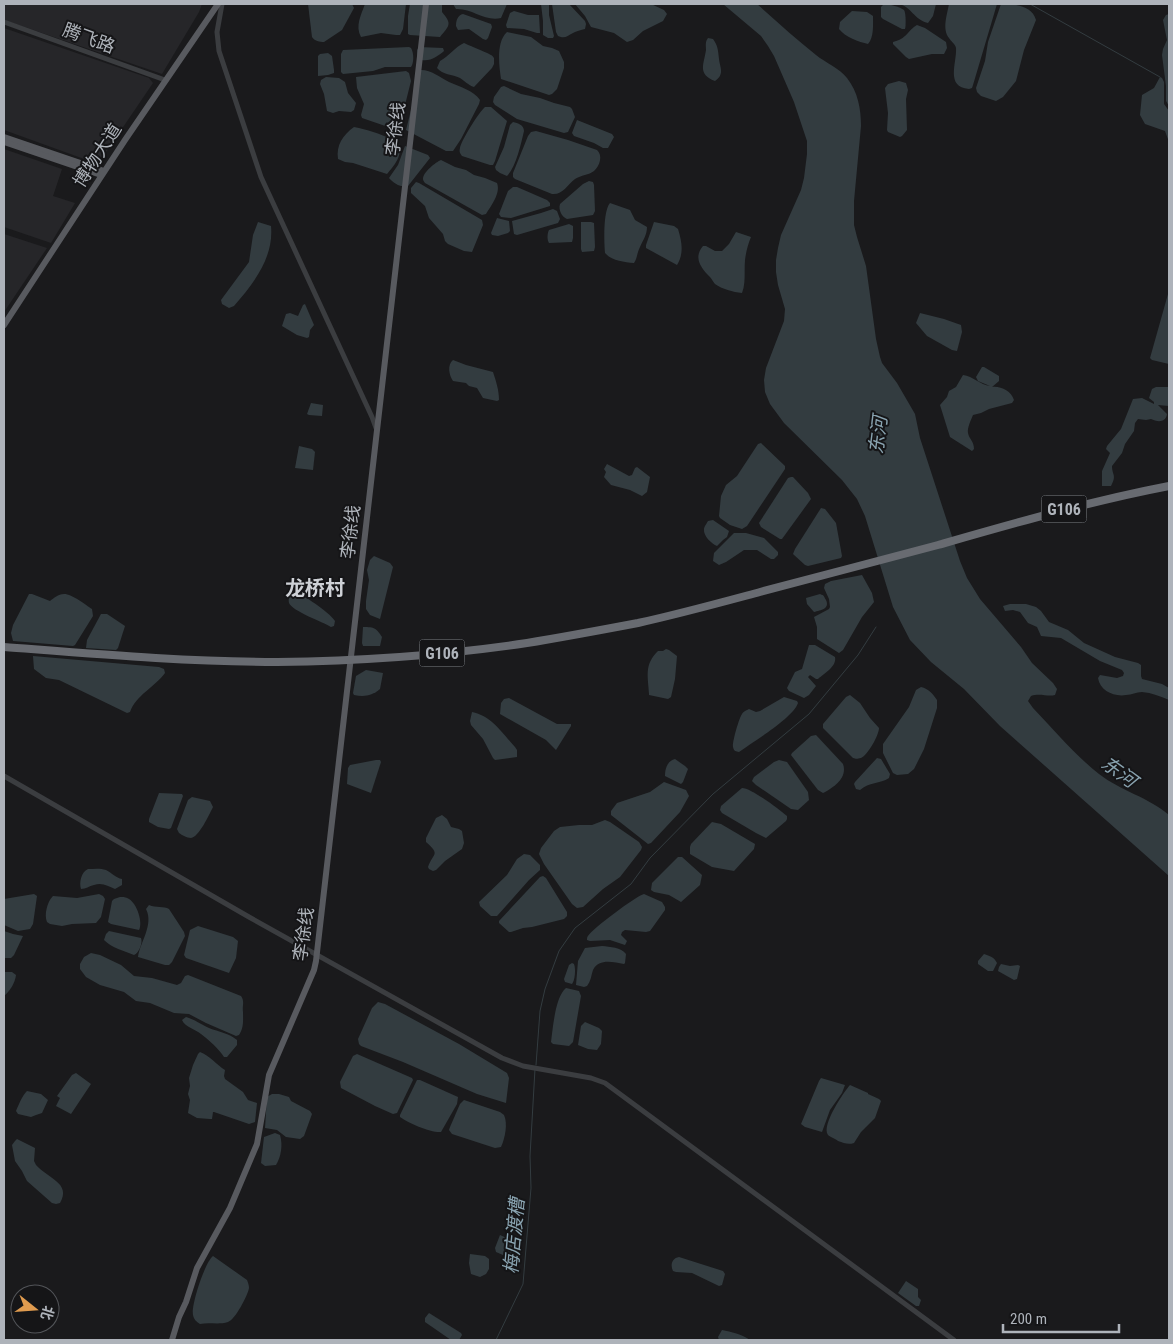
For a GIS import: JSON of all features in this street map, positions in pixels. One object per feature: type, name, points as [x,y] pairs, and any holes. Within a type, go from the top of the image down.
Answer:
[{"type":"highway","name":"G106","points":[[4,646],[130,657],[278,662],[350,660],[490,648],[574,635],[670,616],[1088,503],[1169,486]]},
{"type":"main road","name":"博物大道","points":[[4,325],[165,80],[220,4]]},
{"type":"main road","name":"李徐线","points":[[172,1340],[197,1268],[230,1208],[257,1144],[269,1075],[314,970],[426,4]]},
{"type":"main road","points":[[4,137],[103,173]]},
{"type":"main road","points":[[4,142],[103,173]]},
{"type":"street","points":[[220,4],[217,32],[219,50],[256,163],[374,420],[376,430]]},
{"type":"street","name":"腾飞路","points":[[4,22],[165,80]]},
{"type":"street","points":[[4,776],[249,917],[494,1054],[510,1062],[528,1067],[591,1078],[608,1085],[954,1340]]},
{"type":"shaded area","points":[[4,4],[202,4],[162,74],[4,20]]},
{"type":"shaded area","points":[[4,28],[149,78],[153,83],[98,164],[4,130]]},
{"type":"shaded area","points":[[4,149],[62,169],[53,196],[75,203],[51,243],[4,227]]},
{"type":"shaded area","points":[[4,234],[47,248],[4,312]]},
{"type":"water","points":[[308,4],[352,4],[354,8],[342,30],[322,42],[312,37]]},
{"type":"water","points":[[365,4],[406,4],[403,29],[400,35],[381,33],[361,37],[359,33],[360,16]]},
{"type":"water","points":[[410,4],[442,4],[442,12],[448,24],[440,37],[408,34]]},
{"type":"water","points":[[453,4],[507,4],[501,18],[495,19],[456,9]]},
{"type":"water","points":[[541,4],[549,4],[553,38],[543,35]]},
{"type":"water","points":[[552,4],[569,4],[585,21],[585,29],[566,37],[558,36]]},
{"type":"water","points":[[575,4],[651,4],[664,10],[667,14],[663,21],[627,42],[614,33],[591,27]]},
{"type":"water","name":"东河","points":[[723,4],[757,4],[816,55],[840,71],[854,89],[859,107],[861,126],[854,201],[854,225],[866,266],[880,357],[915,414],[920,438],[960,561],[967,578],[980,599],[1021,647],[1032,663],[1057,689],[1055,695],[1031,696],[1028,701],[1033,708],[1090,767],[1107,780],[1152,803],[1169,815],[1169,876],[1000,726],[964,689],[931,662],[910,640],[893,607],[865,516],[857,499],[842,480],[784,423],[770,404],[765,392],[764,380],[766,368],[784,321],[785,309],[778,285],[776,260],[781,235],[801,190],[807,154],[807,141],[794,102],[768,46],[761,36]]},
{"type":"water","points":[[899,4],[936,4],[933,16],[928,23],[919,19],[907,8]]},
{"type":"water","points":[[949,4],[997,4],[973,85],[969,89],[957,84],[955,79],[956,48],[947,34],[945,26]]},
{"type":"water","points":[[1001,4],[1027,8],[1036,20],[1024,50],[1016,81],[1003,97],[996,101],[981,96],[976,88],[985,61],[988,42]]},
{"type":"water","points":[[883,5],[899,7],[904,10],[905,29],[881,17],[881,7]]},
{"type":"water","points":[[514,11],[528,15],[539,15],[540,33],[524,29],[507,28],[506,25],[510,13]]},
{"type":"water","points":[[852,11],[867,12],[873,16],[872,34],[868,44],[848,37],[839,29],[840,22]]},
{"type":"water","points":[[463,14],[491,24],[492,27],[486,40],[469,29],[458,30],[456,26],[457,20]]},
{"type":"water","points":[[1169,14],[1169,106],[1166,101],[1162,55],[1167,40],[1163,20]]},
{"type":"water","points":[[917,25],[946,42],[947,48],[944,54],[932,54],[909,59],[893,44],[893,42],[904,37]]},
{"type":"water","points":[[507,32],[531,37],[543,46],[559,51],[564,62],[564,68],[557,89],[552,94],[549,95],[501,79],[500,48]]},
{"type":"water","points":[[708,38],[713,39],[716,44],[721,68],[720,76],[715,81],[706,75],[703,68]]},
{"type":"water","points":[[464,43],[490,54],[494,58],[492,68],[474,87],[460,78],[437,68],[440,61]]},
{"type":"water","points":[[409,47],[413,55],[411,67],[385,67],[373,71],[343,74],[341,72],[341,54],[343,50]]},
{"type":"water","points":[[419,47],[443,48],[444,51],[428,60],[421,60],[417,58]]},
{"type":"water","points":[[328,53],[332,56],[334,73],[318,76],[318,56]]},
{"type":"water","points":[[421,70],[432,72],[466,89],[480,100],[453,151],[446,151],[406,130]]},
{"type":"water","points":[[406,71],[409,73],[411,81],[399,129],[397,130],[362,118],[364,104],[357,88],[356,77]]},
{"type":"water","points":[[326,77],[339,78],[345,82],[348,93],[356,103],[354,110],[351,112],[339,111],[333,113],[327,111],[320,84],[321,80]]},
{"type":"water","points":[[1160,77],[1164,82],[1164,104],[1169,111],[1169,142],[1165,131],[1145,124],[1140,115],[1142,95],[1154,88]]},
{"type":"water","points":[[899,81],[906,83],[908,90],[906,99],[907,130],[900,137],[887,130],[888,113],[885,88],[888,84]]},
{"type":"water","points":[[504,86],[521,94],[570,107],[575,117],[568,132],[564,133],[517,119],[495,105],[493,102],[494,97],[501,87]]},
{"type":"water","points":[[485,107],[491,107],[507,121],[493,165],[462,156],[460,151],[461,144],[467,133]]},
{"type":"water","points":[[577,120],[612,134],[614,137],[608,148],[603,148],[574,136],[572,133]]},
{"type":"water","points":[[513,122],[522,126],[524,131],[516,161],[507,176],[496,170],[495,167],[504,147],[510,125]]},
{"type":"water","points":[[354,127],[377,133],[399,144],[399,156],[387,174],[338,159],[338,149],[341,141]]},
{"type":"water","points":[[536,131],[597,150],[600,155],[598,166],[592,172],[575,179],[556,194],[515,179],[513,173],[528,136],[531,132]]},
{"type":"water","points":[[405,146],[428,155],[430,158],[408,186],[397,185],[389,178],[398,165]]},
{"type":"water","points":[[441,160],[497,183],[497,195],[486,214],[482,215],[425,183],[423,179],[427,170]]},
{"type":"water","points":[[589,181],[593,182],[594,185],[595,211],[593,215],[565,218],[560,211],[560,204]]},
{"type":"water","points":[[416,182],[482,220],[483,225],[472,252],[464,251],[445,241],[443,234],[429,218],[425,206],[411,193],[411,188]]},
{"type":"water","points":[[513,187],[547,200],[550,206],[511,218],[501,217],[499,214],[508,191]]},
{"type":"water","points":[[610,203],[630,210],[635,220],[647,227],[646,235],[634,263],[622,262],[605,253],[605,219]]},
{"type":"water","points":[[553,209],[557,211],[560,219],[558,223],[517,235],[514,234],[512,221]]},
{"type":"water","points":[[497,218],[509,221],[510,231],[508,233],[498,236],[492,235],[491,233]]},
{"type":"water","points":[[258,222],[271,226],[271,238],[266,260],[248,289],[234,306],[229,308],[222,304],[221,300],[249,262],[253,235]]},
{"type":"water","points":[[581,222],[594,223],[594,251],[582,252]]},
{"type":"water","points":[[654,222],[674,226],[678,229],[682,248],[681,257],[677,265],[646,248]]},
{"type":"water","points":[[569,224],[573,226],[572,242],[549,243],[549,230]]},
{"type":"water","points":[[736,232],[751,237],[745,257],[742,293],[728,290],[715,284],[698,259],[703,246],[715,251],[722,251]]},
{"type":"water","points":[[1169,294],[1169,364],[1150,358]]},
{"type":"water","points":[[305,304],[314,325],[307,338],[297,335],[282,326],[286,314],[290,313],[298,316]]},
{"type":"water","points":[[920,313],[961,325],[962,332],[957,351],[927,336],[916,323]]},
{"type":"water","points":[[453,360],[493,372],[499,400],[483,398],[477,388],[466,383],[453,381],[449,370]]},
{"type":"water","points":[[982,367],[999,376],[999,381],[992,387],[999,387],[1005,390],[1011,394],[1014,400],[1012,403],[973,415],[968,431],[974,446],[972,451],[950,437],[940,405],[947,397],[949,391],[956,387],[963,375],[990,386],[978,381],[976,377]]},
{"type":"water","points":[[1156,387],[1169,387],[1169,406],[1158,405],[1167,414],[1165,419],[1156,421],[1138,419],[1122,453],[1112,466],[1114,477],[1111,486],[1102,486],[1102,471],[1110,453],[1106,449],[1107,446],[1121,429],[1133,399],[1142,398],[1154,404],[1149,398],[1152,389]]},
{"type":"water","points":[[311,403],[323,405],[322,416],[307,414]]},
{"type":"water","points":[[761,443],[785,466],[785,469],[747,526],[742,529],[730,525],[720,518],[721,496],[726,485],[737,476],[758,444]]},
{"type":"water","points":[[299,446],[312,449],[315,452],[313,470],[295,468]]},
{"type":"water","points":[[607,464],[629,476],[632,475],[637,467],[650,477],[647,492],[642,496],[630,490],[611,485],[604,477],[606,472],[604,469]]},
{"type":"water","points":[[791,477],[808,493],[811,499],[782,539],[780,539],[761,527],[759,523],[788,478]]},
{"type":"water","points":[[821,508],[825,509],[836,523],[842,556],[841,558],[808,566],[793,554]]},
{"type":"water","points":[[713,520],[729,531],[727,537],[717,546],[708,539],[704,532],[704,527],[708,521]]},
{"type":"water","points":[[734,533],[746,533],[764,538],[778,552],[778,555],[771,559],[757,550],[744,550],[719,565],[713,561],[714,553]]},
{"type":"water","points":[[374,556],[390,563],[393,567],[380,619],[370,615],[366,609],[369,580],[367,570],[370,560]]},
{"type":"water","points":[[862,575],[872,593],[874,602],[862,617],[843,650],[839,653],[817,639],[817,627],[814,617],[830,607],[824,588],[825,584]]},
{"type":"water","points":[[292,591],[327,613],[335,621],[334,626],[331,627],[301,613],[291,606],[289,597]]},
{"type":"water","points":[[29,594],[50,601],[56,596],[67,594],[92,609],[93,616],[75,645],[13,641],[11,633],[13,625]]},
{"type":"water","points":[[820,594],[824,596],[827,605],[824,609],[814,612],[807,604],[806,598]]},
{"type":"water","points":[[1026,604],[1036,607],[1049,622],[1068,630],[1084,643],[1115,657],[1138,663],[1141,665],[1142,679],[1162,684],[1169,688],[1169,700],[1146,692],[1121,695],[1108,692],[1099,683],[1098,678],[1100,675],[1117,678],[1123,676],[1122,670],[1100,661],[1061,638],[1041,636],[1037,627],[1028,623],[1020,612],[1013,610],[1005,611],[1003,606]]},
{"type":"water","points":[[101,614],[107,614],[125,626],[116,650],[86,648],[87,640]]},
{"type":"water","points":[[363,627],[373,628],[378,632],[382,637],[380,646],[363,646]]},
{"type":"water","points":[[809,645],[815,645],[835,657],[835,660],[830,669],[818,679],[810,675],[808,677],[816,686],[804,698],[789,691],[787,688],[795,672],[802,669]]},
{"type":"water","points":[[666,649],[677,656],[675,679],[671,697],[668,699],[649,695],[648,676],[649,666],[654,656],[658,651]]},
{"type":"water","points":[[33,656],[159,667],[164,669],[165,673],[141,696],[130,712],[127,713],[59,680],[46,678],[34,669]]},
{"type":"water","points":[[366,670],[383,673],[380,689],[368,695],[354,695],[356,676]]},
{"type":"water","points":[[921,687],[932,693],[937,700],[937,708],[924,749],[914,769],[908,774],[897,775],[893,773],[883,753],[883,744],[909,707],[916,690]]},
{"type":"water","points":[[850,695],[860,703],[879,728],[870,749],[864,756],[858,759],[853,758],[823,728],[823,724],[846,697]]},
{"type":"water","points":[[784,697],[798,703],[789,716],[739,752],[735,751],[733,745],[739,720],[743,712],[749,709],[756,712],[760,711]]},
{"type":"water","points":[[509,698],[557,724],[571,724],[556,750],[546,740],[500,714],[501,703],[504,699]]},
{"type":"water","points":[[472,712],[485,717],[496,726],[515,747],[517,757],[495,760],[493,758],[483,739],[471,725]]},
{"type":"water","points":[[816,735],[843,764],[844,769],[839,782],[823,793],[818,790],[791,755],[811,736]]},
{"type":"water","points":[[877,758],[881,759],[890,774],[889,778],[860,790],[856,789],[855,782]]},
{"type":"water","points":[[675,759],[688,769],[681,784],[665,776],[667,766]]},
{"type":"water","points":[[376,760],[381,762],[371,793],[347,784],[348,768],[350,765]]},
{"type":"water","points":[[779,760],[787,762],[808,792],[809,800],[798,810],[791,809],[752,781],[754,777]]},
{"type":"water","points":[[664,782],[686,790],[689,796],[680,812],[648,844],[611,815],[611,811],[617,803],[650,792]]},
{"type":"water","points":[[742,788],[758,795],[787,816],[786,821],[766,838],[722,813],[720,810],[721,806]]},
{"type":"water","points":[[159,793],[182,794],[183,796],[169,829],[158,827],[149,822]]},
{"type":"water","points":[[192,797],[210,801],[213,807],[200,830],[191,838],[180,834],[177,829],[188,800]]},
{"type":"water","points":[[442,815],[447,819],[451,827],[462,831],[464,843],[462,849],[433,871],[428,867],[435,852],[426,842],[426,838],[436,818]]},
{"type":"water","points":[[605,820],[639,842],[642,847],[620,877],[583,907],[577,908],[572,904],[539,854],[541,848],[554,831],[560,827],[592,825]]},
{"type":"water","points":[[712,822],[721,824],[755,844],[754,849],[734,871],[712,867],[690,854],[691,844]]},
{"type":"water","points":[[524,854],[530,855],[540,865],[540,870],[497,916],[491,916],[480,906],[479,902],[507,875],[517,859]]},
{"type":"water","points":[[678,857],[682,857],[702,875],[700,885],[681,902],[669,895],[651,890],[652,883]]},
{"type":"water","points":[[88,869],[106,870],[122,879],[122,885],[115,889],[100,884],[81,889],[81,878]]},
{"type":"water","points":[[543,876],[567,912],[567,916],[564,919],[509,932],[499,921]]},
{"type":"water","points":[[34,894],[37,896],[33,924],[30,929],[18,931],[4,925],[4,899]]},
{"type":"water","points":[[99,894],[105,899],[101,917],[96,923],[62,926],[47,922],[47,909],[53,896],[77,898]]},
{"type":"water","points":[[644,894],[662,902],[665,907],[665,910],[650,931],[625,930],[621,935],[627,941],[625,945],[610,940],[587,940],[591,932],[605,920],[632,900]]},
{"type":"water","points":[[125,897],[132,901],[137,909],[140,918],[139,930],[108,922],[112,901]]},
{"type":"water","points":[[149,905],[169,909],[184,932],[185,936],[169,965],[138,957],[148,927],[146,909]]},
{"type":"water","points":[[198,926],[233,937],[238,941],[236,958],[229,973],[186,958],[184,955],[190,930]]},
{"type":"water","points":[[4,931],[23,936],[11,958],[4,958]]},
{"type":"water","points":[[109,931],[141,938],[141,945],[137,952],[134,955],[107,943],[104,940]]},
{"type":"water","points":[[602,946],[624,952],[626,954],[625,963],[603,962],[593,970],[587,986],[576,985],[578,961],[585,948]]},
{"type":"water","points":[[91,953],[121,965],[134,976],[152,978],[177,985],[188,975],[241,996],[243,1002],[243,1021],[241,1032],[236,1036],[189,1014],[174,1013],[150,1003],[136,1001],[124,992],[100,985],[86,977],[80,969],[80,964],[84,957]]},
{"type":"water","points":[[984,954],[993,958],[997,963],[993,971],[988,971],[978,964],[978,961]]},
{"type":"water","points":[[574,964],[575,971],[572,984],[565,982],[564,979],[569,965]]},
{"type":"water","points":[[1001,964],[1020,966],[1017,979],[1014,980],[998,971]]},
{"type":"water","points":[[4,972],[12,972],[16,975],[12,987],[4,996]]},
{"type":"water","points":[[566,988],[579,991],[581,996],[573,1042],[569,1046],[553,1044],[551,1042],[557,1005],[562,992]]},
{"type":"water","points":[[378,1002],[459,1044],[507,1073],[509,1078],[506,1103],[477,1094],[361,1046],[358,1039],[372,1008]]},
{"type":"water","points":[[186,1017],[231,1036],[237,1040],[237,1045],[227,1057],[224,1057],[199,1032],[183,1022],[182,1020]]},
{"type":"water","points":[[585,1022],[602,1031],[601,1044],[597,1050],[578,1045],[581,1026]]},
{"type":"water","points":[[200,1052],[207,1055],[225,1070],[225,1079],[243,1092],[248,1100],[257,1103],[255,1122],[249,1124],[214,1112],[212,1119],[197,1118],[188,1113],[190,1100],[188,1094],[189,1078]]},
{"type":"water","points":[[357,1054],[412,1078],[413,1080],[397,1113],[393,1114],[375,1106],[341,1088],[340,1082],[353,1056]]},
{"type":"water","points":[[76,1073],[91,1084],[71,1114],[56,1106],[60,1098],[57,1096],[72,1075]]},
{"type":"water","points":[[821,1078],[845,1085],[842,1093],[830,1110],[822,1132],[801,1124]]},
{"type":"water","points":[[417,1080],[458,1097],[457,1104],[441,1132],[420,1127],[400,1117]]},
{"type":"water","points":[[850,1085],[881,1101],[875,1118],[861,1132],[854,1143],[846,1144],[828,1135],[827,1130],[834,1109]]},
{"type":"water","points":[[27,1091],[41,1094],[48,1100],[42,1113],[31,1117],[18,1114],[16,1111]]},
{"type":"water","points":[[272,1094],[289,1097],[291,1101],[312,1114],[304,1136],[300,1139],[286,1137],[277,1130],[265,1128],[267,1097]]},
{"type":"water","points":[[464,1100],[504,1115],[506,1131],[501,1147],[495,1148],[452,1134],[449,1130],[450,1127],[460,1104]]},
{"type":"water","points":[[275,1133],[280,1135],[281,1139],[279,1158],[276,1165],[265,1166],[261,1163],[264,1137]]},
{"type":"water","points":[[17,1139],[35,1148],[34,1161],[36,1165],[61,1186],[63,1196],[60,1203],[52,1203],[27,1181],[15,1161],[12,1145]]},
{"type":"water","points":[[500,1235],[511,1240],[517,1238],[521,1240],[517,1254],[514,1257],[510,1258],[496,1252],[495,1248]]},
{"type":"water","points":[[470,1254],[485,1256],[489,1259],[489,1269],[486,1274],[480,1277],[471,1274]]},
{"type":"water","points":[[213,1256],[247,1280],[249,1288],[241,1307],[231,1320],[221,1323],[200,1324],[193,1317],[194,1302],[206,1266]]},
{"type":"water","points":[[679,1257],[723,1271],[725,1274],[722,1285],[719,1286],[692,1273],[673,1271],[672,1262]]},
{"type":"water","points":[[906,1281],[918,1289],[918,1297],[921,1300],[919,1306],[916,1306],[898,1293]]},
{"type":"water","points":[[429,1313],[461,1333],[462,1335],[459,1340],[451,1340],[425,1322],[425,1318]]},
{"type":"water","points":[[722,1330],[750,1340],[719,1340],[718,1337]]},
{"type":"waterway","points":[[1030,4],[1160,77]]},
{"type":"waterway","points":[[536,1065],[540,1011],[545,989],[559,951],[575,928],[631,884],[650,858],[713,794],[809,714],[858,655],[876,627]]},
{"type":"waterway","name":"梅店渡槽","points":[[496,1340],[523,1284],[531,1188],[530,1156],[535,1069]]},
{"type":"district","name":"龙桥村","points":[[315,588]]}]
